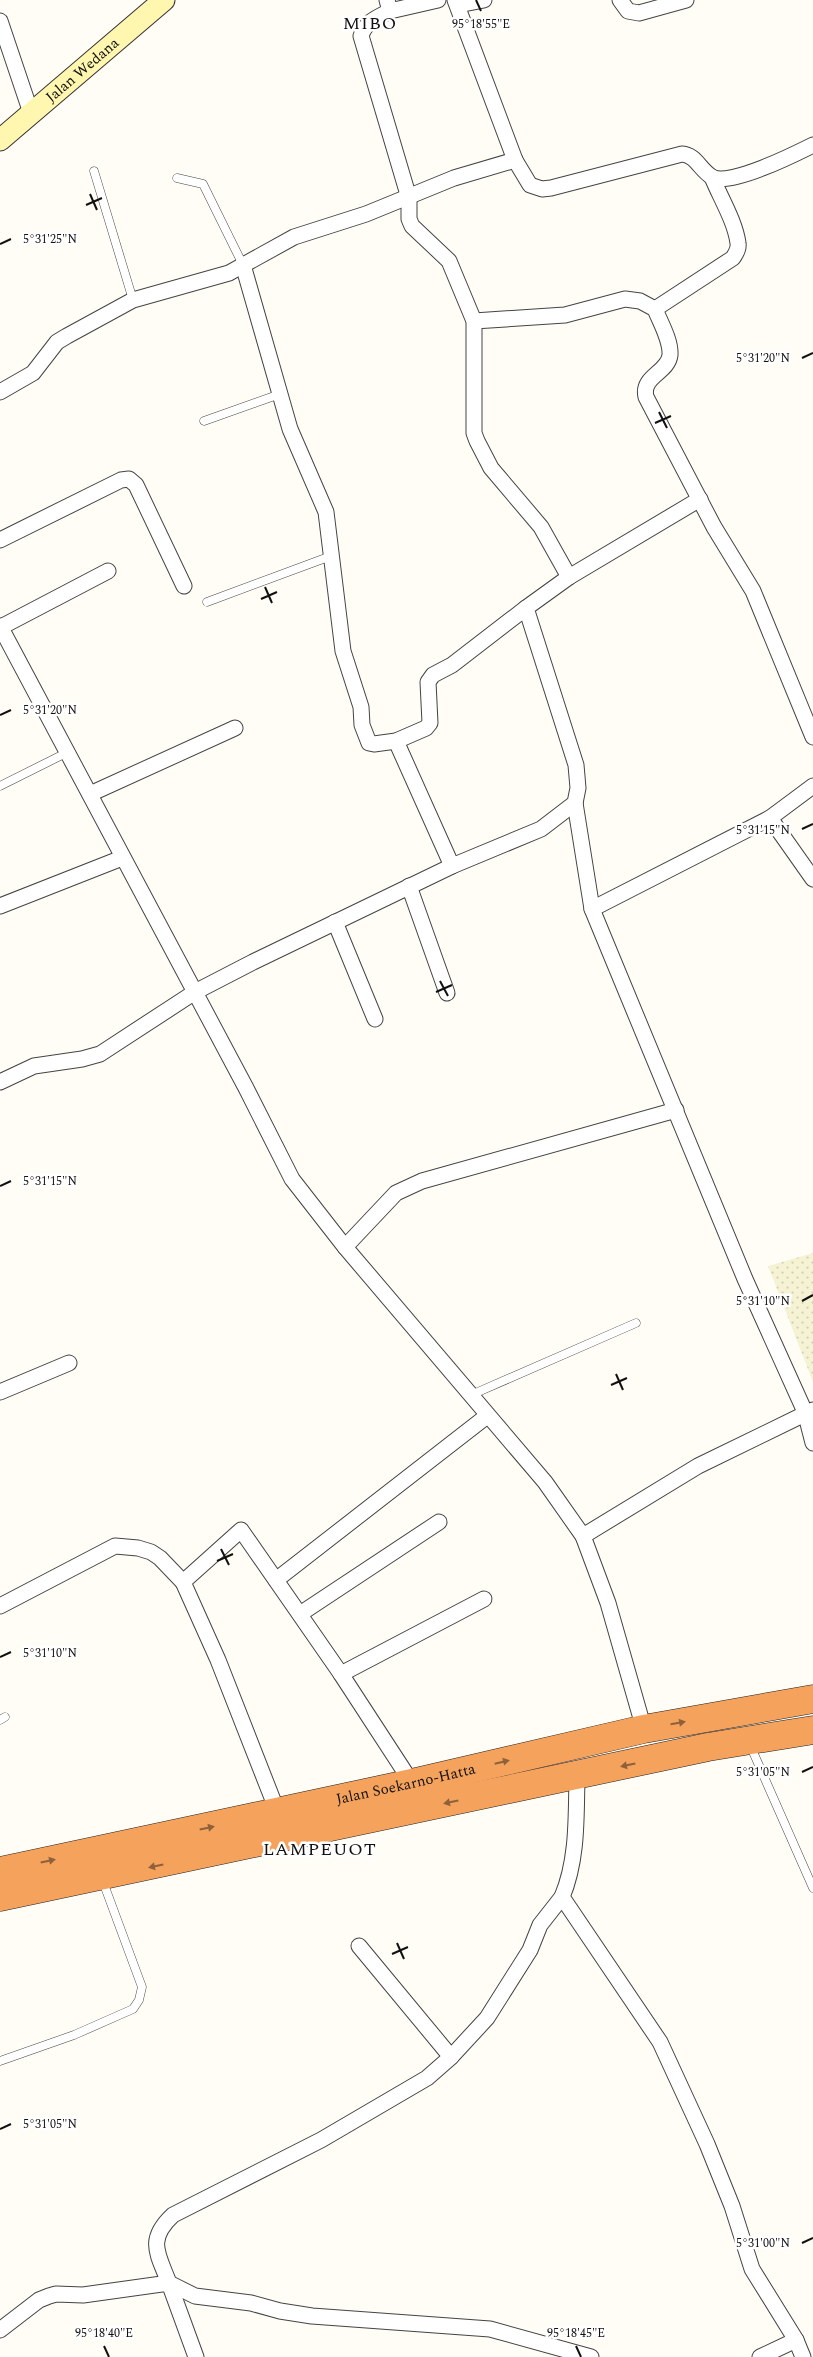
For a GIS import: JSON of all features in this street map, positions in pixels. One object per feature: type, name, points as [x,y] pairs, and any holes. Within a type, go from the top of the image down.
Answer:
[{"type":"highway","name":"Jalan Soekarno-Hatta","points":[[0,1871],[278,1813],[347,1795],[412,1783],[644,1729],[813,1700]]},
{"type":"highway","name":"Jalan Soekarno-Hatta","points":[[0,1897],[102,1877],[577,1775],[813,1730]]},
{"type":"street","name":"Jalan Wedana","points":[[0,140],[164,0]]},
{"type":"street","points":[[438,0],[389,6],[371,21],[363,30],[361,36],[409,198],[409,219],[412,226],[449,261],[474,321],[474,433],[477,441],[491,468],[541,527],[569,576]]},
{"type":"street","points":[[484,0],[456,2],[515,160],[530,185],[542,190],[682,154],[692,157],[712,177],[738,243],[738,251],[733,258],[655,309]]},
{"type":"street","points":[[620,0],[628,11],[639,13],[686,0]]},
{"type":"street","points":[[0,21],[31,113]]},
{"type":"street","points":[[712,177],[725,179],[788,157],[813,145]]},
{"type":"street","points":[[0,392],[32,374],[57,342],[133,300],[161,291],[217,278],[294,237],[366,214],[454,178],[515,160]]},
{"type":"street","points":[[243,265],[295,442],[326,512],[343,651],[361,707],[366,738],[374,744],[396,742],[426,728],[430,723],[428,682],[433,675],[452,665],[569,576],[700,499]]},
{"type":"street","points":[[474,321],[565,315],[625,299],[640,301],[655,309],[669,345],[670,356],[666,365],[646,383],[645,393],[700,499],[753,591],[813,737]]},
{"type":"street","points":[[0,540],[121,480],[129,479],[136,485],[184,586]]},
{"type":"street","points":[[108,571],[0,626],[292,1179],[345,1247],[545,1482],[583,1536],[608,1603],[644,1729]]},
{"type":"street","points":[[526,608],[576,765],[578,788],[575,803],[592,909],[745,1279],[809,1411],[813,1444]]},
{"type":"street","points":[[90,794],[235,728]]},
{"type":"street","points":[[396,742],[452,866]]},
{"type":"street","points":[[592,909],[770,818],[813,786]]},
{"type":"street","points":[[0,1082],[34,1066],[100,1054],[194,992],[409,886],[541,829],[575,803]]},
{"type":"street","points":[[770,818],[813,878]]},
{"type":"street","points":[[0,906],[122,858]]},
{"type":"street","points":[[409,886],[446,993]]},
{"type":"street","points":[[335,922],[375,1019]]},
{"type":"street","points":[[345,1247],[396,1193],[422,1181],[676,1110]]},
{"type":"street","points":[[0,1392],[69,1363]]},
{"type":"street","points":[[583,1536],[698,1466],[809,1411]]},
{"type":"street","points":[[276,1580],[487,1416]]},
{"type":"street","points":[[300,1614],[438,1522]]},
{"type":"street","points":[[183,1582],[242,1530],[341,1674],[412,1783]]},
{"type":"street","points":[[0,1606],[115,1546],[138,1548],[160,1558],[183,1582],[218,1660],[278,1813]]},
{"type":"street","points":[[341,1674],[484,1599]]},
{"type":"street","points":[[196,2357],[155,2246],[156,2236],[162,2225],[173,2215],[320,2140],[427,2078],[451,2058],[487,2018],[530,1950],[540,1925],[562,1897],[568,1882],[576,1829],[577,1775]]},
{"type":"street","points":[[562,1897],[660,2042],[711,2153],[732,2206],[752,2269],[796,2340],[803,2357],[813,2353]]},
{"type":"street","points":[[359,1946],[451,2058]]},
{"type":"street","points":[[0,2330],[39,2300],[48,2296],[56,2294],[83,2295],[169,2283],[195,2296],[251,2303],[280,2311],[312,2316],[490,2329],[589,2357]]},
{"type":"street","points":[[760,2357],[796,2340]]},
{"type":"lane","points":[[94,171],[133,300]]},
{"type":"lane","points":[[176,178],[203,184],[243,265]]},
{"type":"lane","points":[[204,421],[280,394]]},
{"type":"lane","points":[[207,602],[331,556]]},
{"type":"lane","points":[[0,786],[68,752]]},
{"type":"lane","points":[[471,1395],[636,1323]]},
{"type":"lane","points":[[748,1741],[813,1888]]},
{"type":"lane","points":[[0,2061],[122,2014],[133,2008],[139,2000],[142,1986],[102,1877]]},
{"type":"shaded area","points":[[813,1253],[813,1382],[768,1266]]},
{"type":"district","name":"MIBO","points":[[370,23]]},
{"type":"district","name":"LAMPEUOT","points":[[320,1849]]}]
